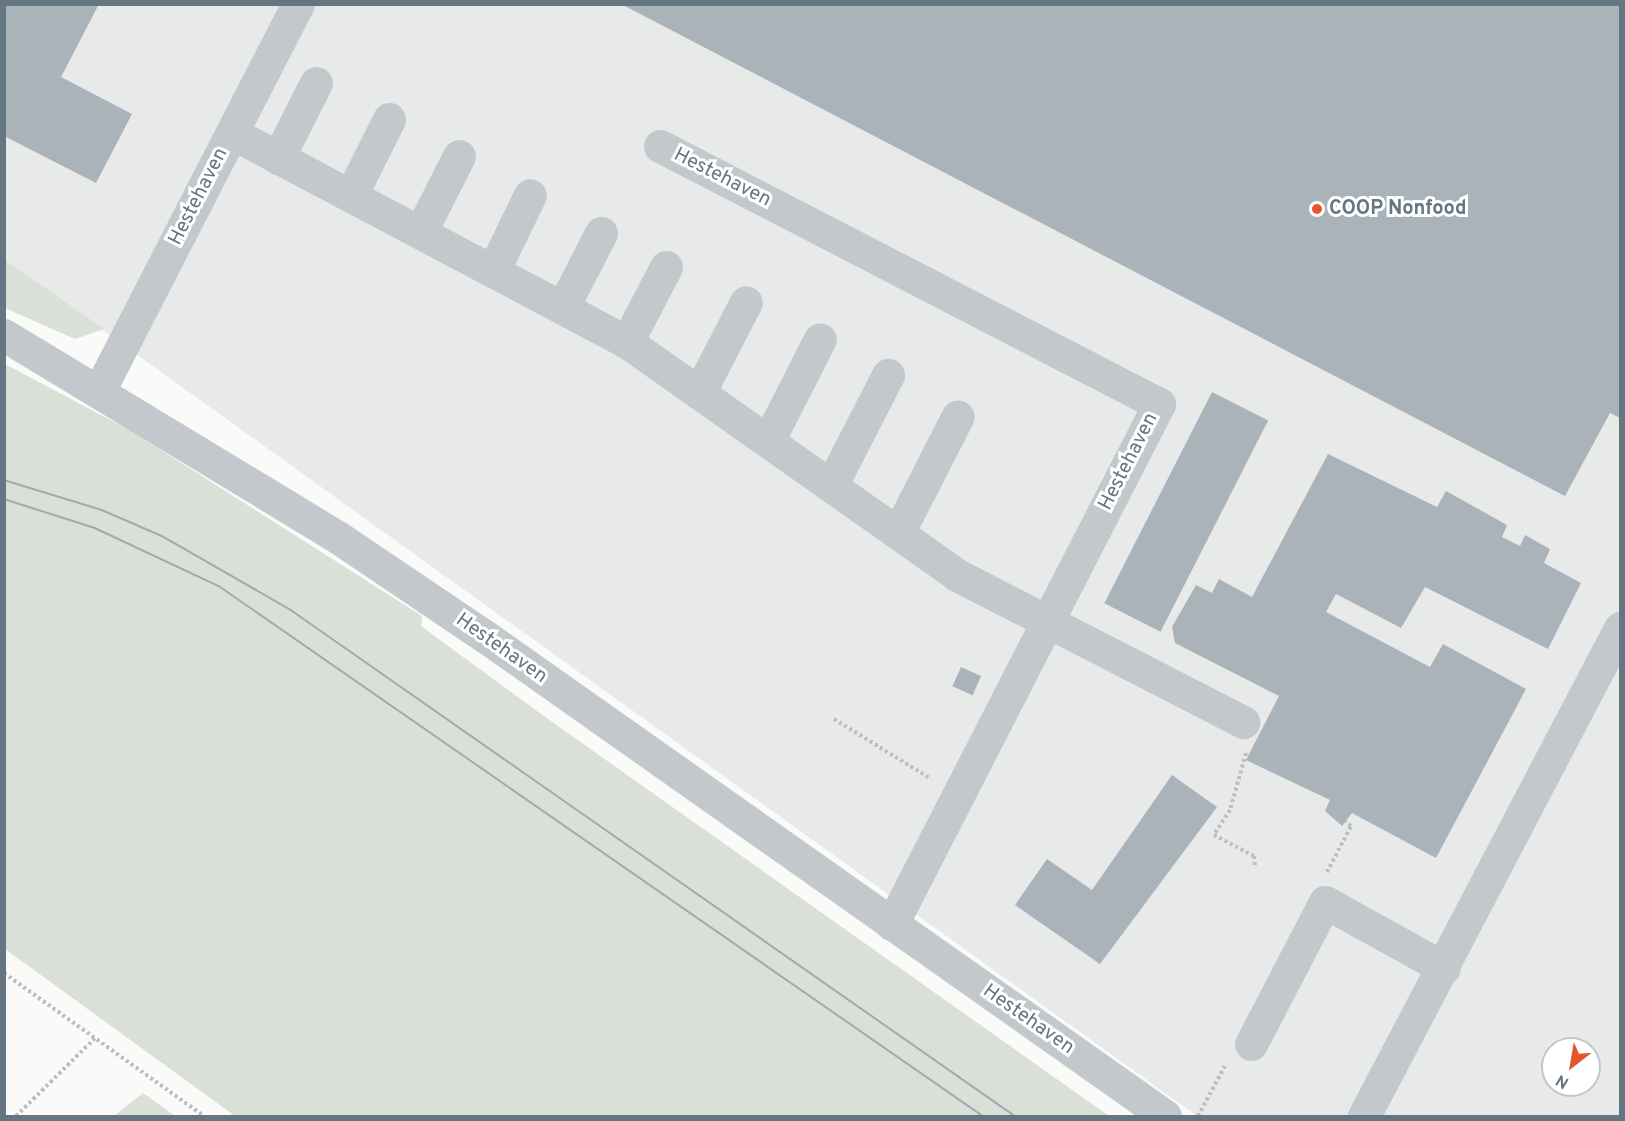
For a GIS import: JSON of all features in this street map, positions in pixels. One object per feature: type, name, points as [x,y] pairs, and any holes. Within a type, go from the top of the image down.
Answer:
[{"type":"street","name":"Hestehaven","points":[[100,389],[298,4]]},
{"type":"street","points":[[278,158],[316,82]]},
{"type":"street","points":[[351,195],[390,119]]},
{"type":"street","points":[[232,133],[564,305],[627,342],[957,575],[1243,722]]},
{"type":"street","name":"Hestehaven","points":[[660,146],[1159,404],[892,924]]},
{"type":"street","points":[[421,231],[459,156]]},
{"type":"street","points":[[494,269],[530,195]]},
{"type":"street","points":[[564,305],[601,233]]},
{"type":"street","points":[[627,342],[666,267]]},
{"type":"street","points":[[699,393],[746,302]]},
{"type":"street","name":"Hestehaven","points":[[4,335],[100,389],[476,630],[1165,1116]]},
{"type":"street","points":[[768,441],[820,339]]},
{"type":"street","points":[[831,486],[888,375]]},
{"type":"street","points":[[898,533],[958,416]]},
{"type":"street","points":[[1364,1116],[1444,968],[1620,628]]},
{"type":"street","points":[[1251,1044],[1325,902],[1444,968]]},
{"type":"path","points":[[834,719],[958,795]]},
{"type":"path","points":[[1243,722],[1258,731],[1242,761],[1230,810],[1214,835],[1254,856],[1255,866]]},
{"type":"path","points":[[4,973],[204,1116]]},
{"type":"path","points":[[16,1116],[95,1038]]},
{"type":"shaded area","points":[[5,5],[1620,5],[1620,1116],[1197,1116],[5,260]]},
{"type":"shaded area","points":[[4,260],[104,329],[75,339],[5,308]]},
{"type":"shaded area","points":[[5,364],[131,431],[422,616],[421,626],[541,714],[1109,1116],[235,1116],[5,949]]},
{"type":"shaded area","points":[[143,1093],[175,1116],[114,1116]]},
{"type":"building","points":[[4,4],[99,4],[61,77],[132,114],[96,183],[4,136]]},
{"type":"building","name":"COOP Nonfood","points":[[621,4],[1620,4],[1620,418],[1610,413],[1565,496]]},
{"type":"building","points":[[1212,392],[1268,421],[1161,632],[1104,603]]},
{"type":"building","points":[[1328,454],[1437,507],[1446,491],[1507,525],[1502,537],[1520,546],[1525,535],[1550,549],[1544,563],[1581,583],[1548,649],[1425,587],[1401,628],[1336,594],[1326,612],[1430,667],[1443,644],[1526,689],[1436,858],[1352,813],[1342,826],[1325,811],[1330,800],[1246,760],[1279,696],[1175,643],[1172,627],[1196,585],[1212,593],[1219,579],[1252,597]]},
{"type":"building","points":[[961,667],[981,676],[973,695],[952,686]]},
{"type":"building","points":[[1172,775],[1217,807],[1100,964],[1015,905],[1047,859],[1092,890]]},
{"type":"tram line","points":[[4,480],[102,510],[162,536],[291,610],[1015,1116]]},
{"type":"tram line","points":[[4,499],[95,528],[219,586],[983,1116]]},
{"type":"place","name":"COOP Nonfood","points":[[1317,209]]}]
